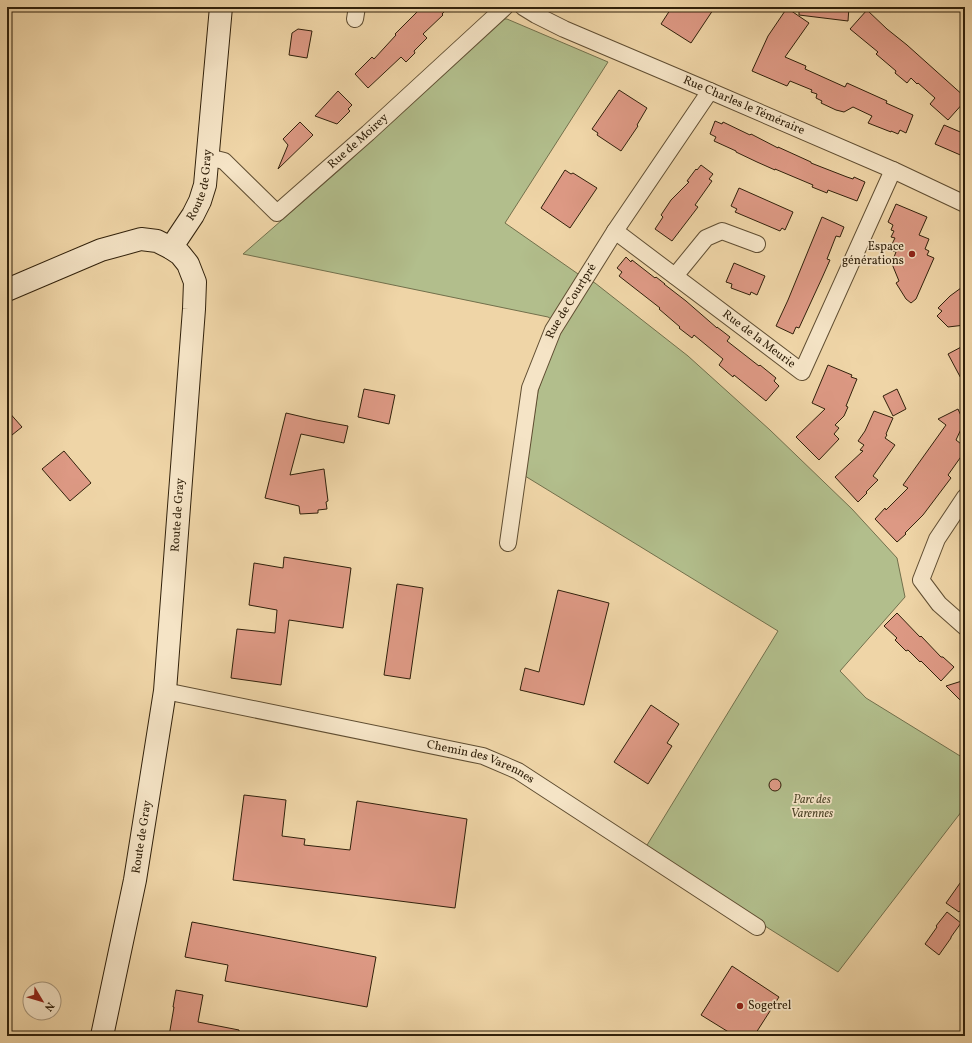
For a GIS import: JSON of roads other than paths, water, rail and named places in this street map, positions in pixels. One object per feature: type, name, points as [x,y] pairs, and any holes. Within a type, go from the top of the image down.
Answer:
[{"type":"main road","name":"Route de Gray","points":[[102,1036],[135,880],[165,691],[195,282],[188,264],[180,254],[171,248],[193,215],[200,201],[205,185],[221,7]]},
{"type":"main road","points":[[7,290],[101,250],[141,239],[157,241],[171,248]]},
{"type":"street","name":"Rue de Moirey","points":[[208,157],[224,161],[277,213],[505,7]]},
{"type":"street","name":"Rue Charles le Téméraire","points":[[523,7],[564,29],[893,170],[965,204]]},
{"type":"street","name":"Rue de Courtpré","points":[[508,543],[530,388],[553,330],[615,231],[710,91]]},
{"type":"street","name":"Rue de la Meurie","points":[[615,231],[802,372],[893,170]]},
{"type":"street","points":[[675,276],[706,238],[722,231],[757,244]]},
{"type":"street","points":[[965,497],[937,539],[921,580],[939,604],[965,627]]},
{"type":"street","name":"Chemin des Varennes","points":[[165,691],[483,756],[518,771],[757,927]]},
{"type":"place","name":"Espace générations","points":[[912,254]]},
{"type":"place","name":"Sogetrel","points":[[740,1006]]},
{"type":"park label","name":"Parc des Varennes","points":[[812,807]]}]
